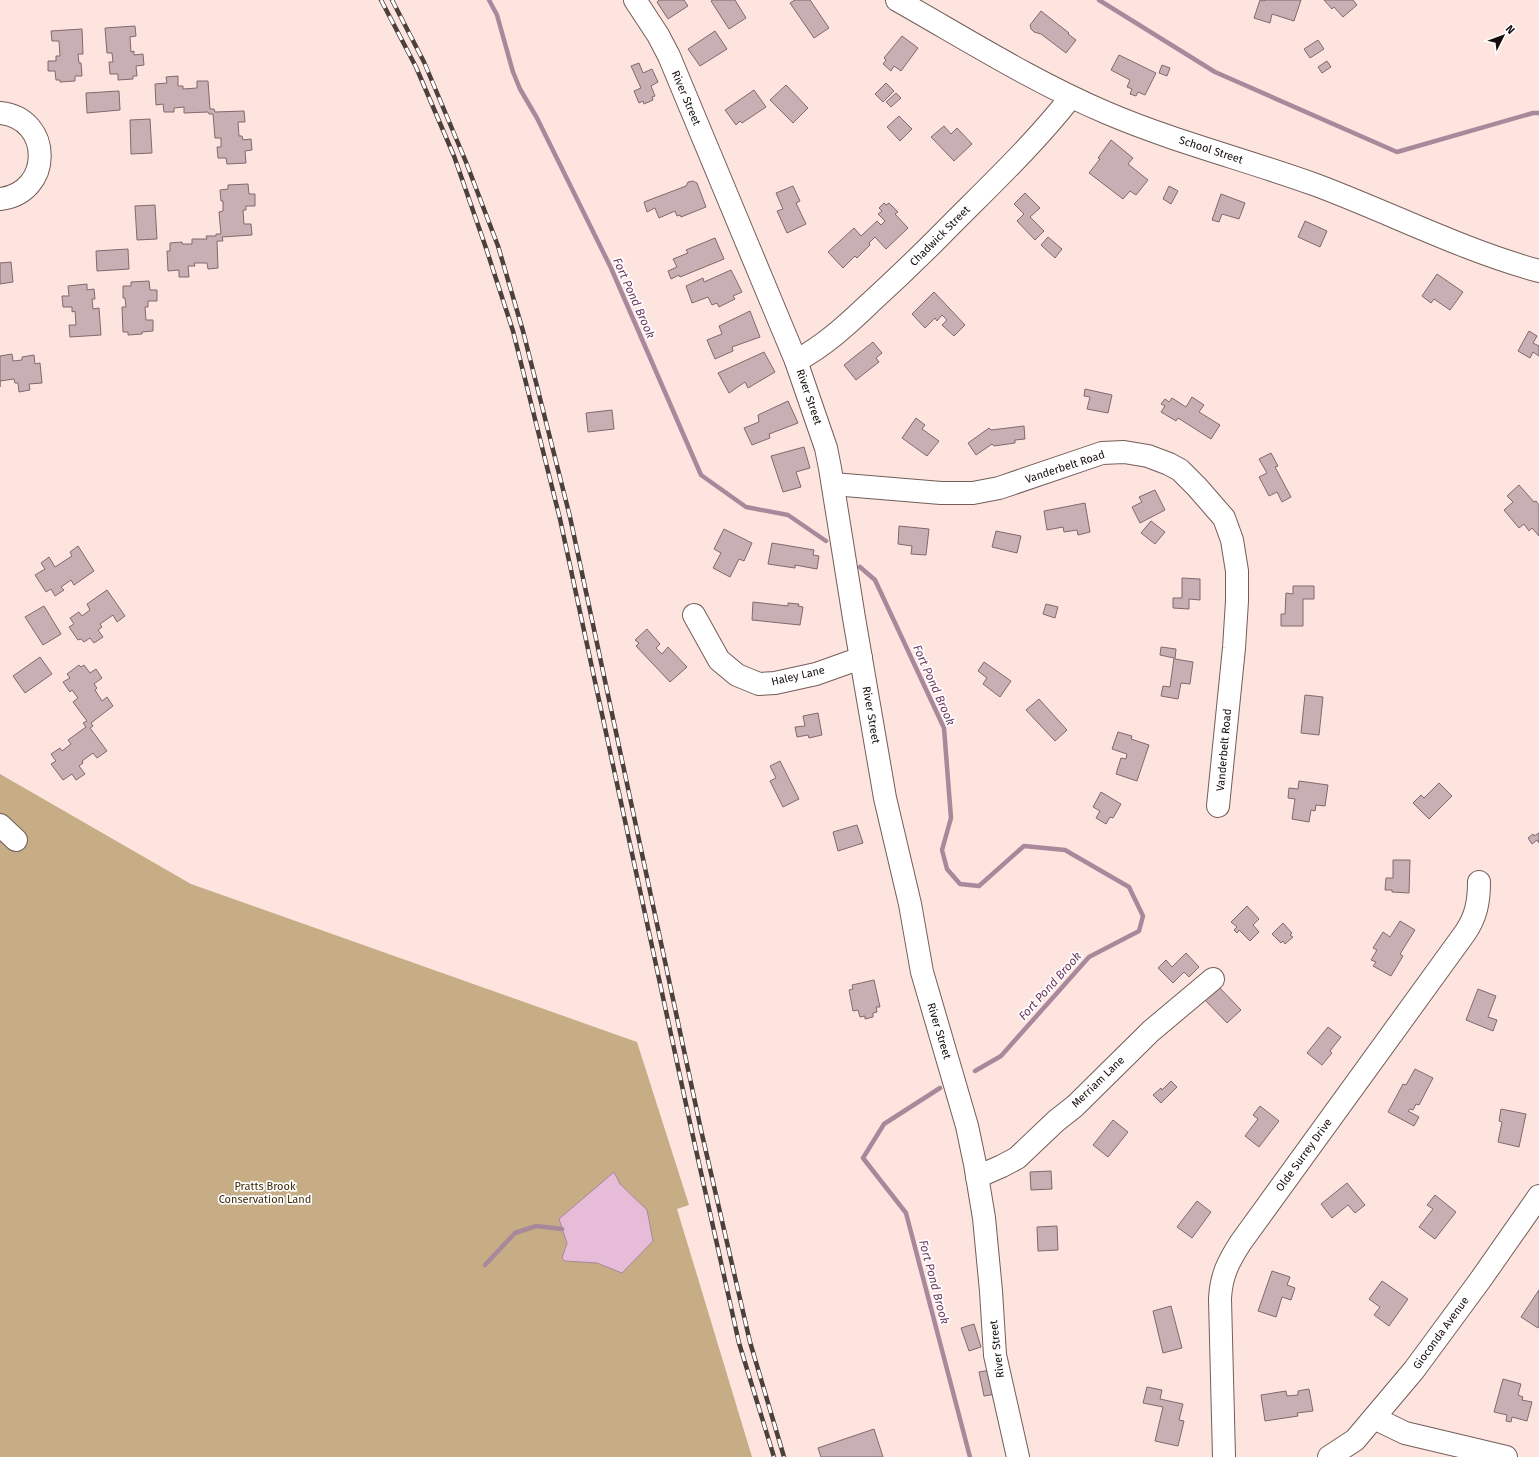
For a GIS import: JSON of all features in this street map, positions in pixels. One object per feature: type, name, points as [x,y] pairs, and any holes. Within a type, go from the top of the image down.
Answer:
[{"type":"street","name":"River Street","points":[[635,0],[658,35],[669,56],[796,361],[824,440],[833,484],[885,798],[910,904],[922,972],[967,1126],[977,1177],[984,1218],[991,1284],[995,1355],[1018,1457]]},
{"type":"street","name":"School Street","points":[[897,0],[1071,97],[1150,129],[1316,185],[1470,247],[1539,271]]},
{"type":"street","name":"Chadwick Street","points":[[796,361],[818,348],[838,333],[903,272],[1023,152],[1071,97]]},
{"type":"street","points":[[0,113],[18,118],[26,123],[36,137],[40,154],[37,172],[28,186],[14,196],[0,199]]},
{"type":"street","name":"Vanderbelt Road","points":[[833,484],[942,493],[973,492],[1014,484],[1050,470],[1102,453],[1124,452],[1148,456],[1180,470],[1224,518],[1232,540],[1237,571],[1234,648],[1218,806]]},
{"type":"street","name":"Haley Lane","points":[[694,615],[719,660],[737,675],[759,684],[775,683],[816,674],[861,658]]},
{"type":"street","points":[[0,825],[16,840]]},
{"type":"street","name":"Olde Surrey Drive","points":[[1224,1457],[1220,1299],[1221,1284],[1226,1269],[1241,1242],[1466,933],[1475,916],[1478,904],[1479,882]]},
{"type":"street","name":"Merriam Lane","points":[[977,1177],[1017,1158],[1056,1121],[1075,1106],[1151,1031],[1213,979]]},
{"type":"street","name":"Gioconda Avenue","points":[[1329,1457],[1355,1440],[1414,1370],[1539,1196]]},
{"type":"street","points":[[1374,1418],[1405,1433],[1506,1457]]},
{"type":"green space","name":"Pratts Brook Conservation Land","points":[[0,774],[191,884],[637,1042],[689,1205],[677,1209],[752,1457],[0,1457]]},
{"type":"shaded area","points":[[614,1172],[620,1184],[647,1210],[653,1241],[622,1273],[597,1263],[565,1261],[562,1258],[567,1243],[559,1219]]},
{"type":"building","points":[[659,0],[684,0],[688,6],[668,19],[657,2]]},
{"type":"building","points":[[735,0],[746,18],[729,29],[711,1]]},
{"type":"building","points":[[795,0],[810,0],[829,28],[814,38],[790,3]]},
{"type":"building","points":[[1260,0],[1301,0],[1294,21],[1272,14],[1270,23],[1254,18]]},
{"type":"building","points":[[1324,0],[1353,0],[1357,5],[1343,17],[1334,7],[1332,9]]},
{"type":"building","points":[[1041,11],[1076,40],[1066,53],[1041,34],[1034,32],[1031,29],[1030,25]]},
{"type":"building","points":[[135,26],[136,36],[130,37],[131,52],[134,51],[134,55],[143,54],[144,65],[136,66],[137,76],[133,76],[133,79],[118,80],[118,74],[110,74],[109,62],[113,62],[112,53],[107,53],[105,28]]},
{"type":"building","points":[[82,29],[83,54],[78,54],[79,63],[81,63],[82,76],[75,76],[75,81],[60,82],[60,80],[56,80],[55,71],[48,71],[48,61],[56,61],[56,56],[60,56],[59,41],[52,41],[51,31]]},
{"type":"building","points":[[715,31],[727,49],[700,66],[688,49]]},
{"type":"building","points":[[902,36],[918,48],[901,71],[894,66],[891,71],[883,64],[886,60],[884,58]]},
{"type":"building","points":[[1318,40],[1324,49],[1310,58],[1304,49]]},
{"type":"building","points":[[1119,55],[1156,73],[1145,95],[1138,92],[1136,96],[1130,94],[1132,89],[1127,87],[1130,80],[1111,70]]},
{"type":"building","points":[[1327,61],[1331,67],[1322,73],[1318,67]]},
{"type":"building","points":[[639,63],[643,73],[652,69],[658,82],[651,86],[655,96],[652,97],[653,100],[644,104],[643,101],[639,103],[634,91],[641,88],[631,66]]},
{"type":"building","points":[[1162,65],[1170,68],[1167,76],[1159,73]]},
{"type":"building","points":[[178,76],[178,86],[183,86],[183,89],[197,88],[197,81],[208,81],[210,109],[214,109],[215,112],[244,111],[245,122],[238,122],[239,136],[242,136],[243,140],[251,139],[252,150],[245,151],[246,163],[227,164],[226,158],[218,158],[217,147],[221,147],[221,138],[215,138],[213,114],[209,114],[208,112],[184,113],[184,107],[174,108],[174,112],[164,112],[163,104],[156,105],[155,84],[167,83],[166,77]]},
{"type":"building","points":[[886,83],[894,91],[883,102],[875,94]]},
{"type":"building","points":[[786,85],[808,108],[793,123],[770,100]]},
{"type":"building","points":[[754,90],[766,107],[742,123],[740,121],[736,125],[725,110]]},
{"type":"building","points":[[119,91],[120,110],[87,113],[86,93]]},
{"type":"building","points":[[896,93],[901,98],[891,107],[886,102]]},
{"type":"building","points":[[899,116],[912,129],[900,141],[887,127]]},
{"type":"building","points":[[150,119],[152,153],[131,154],[130,120]]},
{"type":"building","points":[[944,126],[951,134],[957,128],[972,144],[954,161],[931,137]]},
{"type":"building","points":[[1111,140],[1133,158],[1128,164],[1148,180],[1136,195],[1130,191],[1123,199],[1089,173],[1100,159],[1098,158]]},
{"type":"building","points":[[693,181],[697,183],[706,207],[681,217],[680,215],[677,216],[675,211],[659,218],[655,208],[647,212],[644,202],[686,186],[688,182]]},
{"type":"building","points":[[248,184],[249,194],[255,194],[255,206],[246,206],[246,210],[243,210],[244,224],[251,224],[252,235],[222,237],[223,241],[217,241],[218,268],[208,269],[207,263],[194,263],[195,266],[188,266],[189,277],[179,277],[179,270],[168,271],[167,251],[170,251],[170,243],[182,242],[182,244],[192,244],[192,239],[207,239],[206,236],[216,236],[216,234],[221,234],[219,212],[223,211],[223,201],[221,201],[220,190],[228,189],[228,185]]},
{"type":"building","points":[[793,186],[800,201],[796,203],[806,224],[787,233],[777,211],[783,209],[776,193]]},
{"type":"building","points":[[1169,186],[1178,191],[1171,204],[1163,199]]},
{"type":"building","points":[[1025,193],[1040,208],[1030,217],[1044,231],[1035,240],[1017,221],[1024,214],[1014,204]]},
{"type":"building","points":[[1221,194],[1245,203],[1239,219],[1222,214],[1219,222],[1212,220]]},
{"type":"building","points":[[884,203],[886,205],[889,203],[898,212],[895,214],[908,228],[886,249],[875,237],[869,243],[870,245],[857,258],[855,256],[843,268],[828,252],[854,228],[861,236],[877,221],[881,225],[885,221],[878,214],[882,211],[879,208]]},
{"type":"building","points":[[155,205],[157,239],[137,240],[135,206]]},
{"type":"building","points":[[1305,221],[1327,231],[1320,247],[1298,237]]},
{"type":"building","points":[[1048,237],[1062,249],[1055,258],[1041,245]]},
{"type":"building","points":[[715,238],[724,259],[680,277],[679,275],[671,279],[668,271],[677,267],[673,259],[688,253],[686,250]]},
{"type":"building","points":[[128,249],[129,269],[97,271],[96,251]]},
{"type":"building","points":[[11,262],[13,282],[0,284],[0,263]]},
{"type":"building","points":[[731,270],[742,292],[733,296],[735,299],[719,307],[717,303],[712,305],[708,297],[692,303],[686,286],[703,278],[704,282]]},
{"type":"building","points":[[1437,274],[1463,292],[1450,310],[1434,299],[1431,303],[1422,296]]},
{"type":"building","points":[[149,281],[150,290],[157,290],[157,301],[148,301],[148,307],[145,307],[146,320],[153,320],[153,331],[142,332],[142,334],[128,335],[128,332],[123,332],[122,307],[126,307],[125,298],[123,298],[123,286],[131,286],[131,282]]},
{"type":"building","points":[[87,284],[87,290],[94,289],[95,299],[92,299],[93,309],[99,308],[101,335],[70,337],[69,325],[76,325],[75,311],[72,312],[72,307],[63,307],[62,296],[69,296],[68,286]]},
{"type":"building","points":[[934,292],[965,325],[954,336],[942,325],[947,320],[942,315],[937,321],[935,318],[925,328],[912,314]]},
{"type":"building","points":[[750,311],[760,337],[732,347],[733,351],[715,359],[707,340],[722,334],[719,326]]},
{"type":"building","points":[[1529,331],[1537,336],[1533,343],[1539,346],[1539,356],[1533,352],[1530,358],[1518,351]]},
{"type":"building","points":[[873,342],[882,353],[876,358],[879,362],[856,380],[844,365]]},
{"type":"building","points":[[764,352],[775,372],[748,388],[745,382],[729,393],[718,373]]},
{"type":"building","points":[[12,354],[13,361],[22,360],[22,357],[34,355],[35,364],[40,363],[42,383],[29,384],[30,390],[19,392],[18,383],[15,383],[14,379],[0,381],[0,356]]},
{"type":"building","points":[[1085,389],[1112,395],[1108,413],[1087,409],[1090,397],[1084,396]]},
{"type":"building","points":[[1192,397],[1204,405],[1199,412],[1220,425],[1211,439],[1178,418],[1176,421],[1161,412],[1165,406],[1161,404],[1165,399],[1169,402],[1172,398],[1186,407]]},
{"type":"building","points":[[788,401],[798,423],[769,434],[770,438],[752,445],[744,428],[759,422],[758,415]]},
{"type":"building","points":[[612,410],[614,429],[588,432],[586,413]]},
{"type":"building","points":[[916,418],[925,425],[922,429],[939,441],[927,456],[902,438]]},
{"type":"building","points":[[1024,426],[1025,439],[1015,440],[1015,443],[994,446],[992,444],[976,455],[968,443],[989,428],[991,430]]},
{"type":"building","points":[[804,447],[810,468],[796,472],[801,487],[783,492],[771,456]]},
{"type":"building","points":[[1271,453],[1278,466],[1275,467],[1291,497],[1282,502],[1277,492],[1269,496],[1259,477],[1267,473],[1259,459]]},
{"type":"building","points":[[1519,485],[1534,502],[1536,501],[1539,505],[1539,536],[1532,528],[1529,531],[1524,524],[1519,528],[1504,510],[1513,502],[1507,496]]},
{"type":"building","points":[[1155,490],[1165,510],[1140,523],[1132,507],[1142,502],[1139,497]]},
{"type":"building","points":[[1085,503],[1090,532],[1078,535],[1077,530],[1064,532],[1063,527],[1047,530],[1044,511]]},
{"type":"building","points":[[1151,521],[1165,532],[1155,544],[1141,533]]},
{"type":"building","points":[[899,526],[929,529],[926,555],[911,554],[912,546],[898,544]]},
{"type":"building","points":[[724,529],[752,543],[744,561],[739,559],[730,577],[713,568],[721,553],[714,549]]},
{"type":"building","points":[[996,531],[1021,536],[1017,553],[992,547]]},
{"type":"building","points":[[772,543],[814,550],[813,555],[819,556],[817,569],[795,565],[795,568],[768,564]]},
{"type":"building","points":[[78,546],[94,571],[74,585],[71,580],[61,587],[64,590],[55,596],[51,589],[46,592],[35,575],[45,569],[41,563],[49,557],[55,567],[72,556],[70,552]]},
{"type":"building","points":[[1182,578],[1200,579],[1200,600],[1189,599],[1189,609],[1173,608],[1173,598],[1182,598]]},
{"type":"building","points":[[1293,586],[1314,586],[1314,599],[1303,599],[1303,626],[1281,626],[1281,614],[1285,614],[1286,593],[1293,594]]},
{"type":"building","points":[[107,590],[125,616],[117,622],[113,615],[100,624],[102,627],[98,630],[103,637],[94,643],[90,638],[84,642],[81,639],[78,640],[69,627],[74,624],[70,618],[79,612],[82,616],[90,610],[87,604]]},
{"type":"building","points":[[753,602],[788,606],[788,603],[799,604],[798,606],[803,607],[800,625],[752,620]]},
{"type":"building","points":[[1046,604],[1058,607],[1055,618],[1043,614]]},
{"type":"building","points":[[44,606],[61,634],[43,645],[25,617]]},
{"type":"building","points":[[647,629],[660,644],[656,648],[662,654],[668,647],[687,667],[670,682],[636,646],[639,643],[635,640]]},
{"type":"building","points":[[1161,647],[1176,649],[1175,659],[1193,662],[1190,684],[1181,683],[1178,699],[1161,696],[1163,686],[1170,687],[1174,658],[1160,655]]},
{"type":"building","points":[[40,657],[52,674],[25,693],[13,676]]},
{"type":"building","points":[[984,662],[1011,681],[1000,697],[983,684],[987,678],[978,671]]},
{"type":"building","points":[[79,665],[81,667],[84,665],[90,673],[96,669],[102,678],[94,684],[97,688],[95,690],[102,701],[107,697],[113,706],[91,723],[93,726],[90,728],[107,751],[97,758],[93,753],[82,761],[83,763],[79,766],[85,774],[76,780],[72,774],[63,780],[51,764],[56,761],[51,754],[60,748],[62,751],[71,744],[68,740],[86,727],[83,723],[87,721],[73,702],[78,698],[72,690],[70,692],[63,682],[70,678],[67,674]]},
{"type":"building","points":[[1305,695],[1323,697],[1319,735],[1301,733]]},
{"type":"building","points":[[1039,699],[1067,730],[1055,741],[1026,710]]},
{"type":"building","points":[[818,713],[822,735],[809,738],[808,735],[797,737],[795,727],[805,726],[803,716]]},
{"type":"building","points":[[1118,732],[1132,736],[1131,739],[1149,745],[1137,781],[1116,774],[1121,758],[1126,759],[1127,754],[1112,749]]},
{"type":"building","points":[[780,761],[799,799],[783,807],[770,781],[776,778],[770,766]]},
{"type":"building","points":[[1299,781],[1328,785],[1325,806],[1316,805],[1315,811],[1311,810],[1309,822],[1292,819],[1295,799],[1288,798],[1289,788],[1298,789]]},
{"type":"building","points":[[1439,783],[1452,796],[1429,819],[1413,803],[1421,795],[1424,798]]},
{"type":"building","points":[[1101,792],[1121,804],[1113,818],[1110,817],[1106,824],[1096,818],[1100,811],[1093,807]]},
{"type":"building","points":[[857,825],[863,843],[838,851],[833,832]]},
{"type":"building","points":[[1539,833],[1539,843],[1537,840],[1532,844],[1528,838],[1533,834],[1534,836]]},
{"type":"building","points":[[1393,860],[1410,860],[1409,893],[1385,890],[1386,878],[1393,878]]},
{"type":"building","points":[[1247,906],[1259,919],[1253,925],[1259,932],[1250,941],[1239,930],[1237,933],[1234,930],[1237,927],[1231,922]]},
{"type":"building","points":[[1400,921],[1415,930],[1400,954],[1403,956],[1391,976],[1373,966],[1376,962],[1371,960],[1377,950],[1373,948],[1383,932],[1390,937]]},
{"type":"building","points":[[1283,923],[1292,933],[1290,935],[1293,937],[1285,944],[1283,941],[1281,943],[1272,934]]},
{"type":"building","points":[[1186,953],[1199,967],[1189,977],[1184,972],[1173,983],[1158,968],[1166,960],[1172,967]]},
{"type":"building","points":[[874,980],[880,1007],[876,1007],[877,1012],[873,1013],[873,1017],[865,1019],[865,1016],[860,1017],[858,1010],[853,1011],[849,990],[853,989],[852,985]]},
{"type":"building","points":[[1217,985],[1241,1010],[1227,1023],[1204,999]]},
{"type":"building","points":[[1478,989],[1496,996],[1488,1017],[1497,1020],[1493,1031],[1466,1020]]},
{"type":"building","points":[[1328,1027],[1341,1037],[1330,1051],[1332,1053],[1322,1065],[1307,1053]]},
{"type":"building","points":[[1415,1069],[1433,1078],[1419,1105],[1416,1104],[1413,1110],[1410,1109],[1408,1111],[1419,1117],[1414,1126],[1388,1112],[1403,1084],[1406,1085]]},
{"type":"building","points":[[1171,1081],[1177,1087],[1161,1103],[1153,1095],[1161,1088],[1162,1090]]},
{"type":"building","points":[[1260,1106],[1279,1121],[1259,1147],[1245,1136],[1258,1119],[1253,1115]]},
{"type":"building","points":[[1501,1109],[1526,1114],[1519,1147],[1498,1142],[1502,1122],[1499,1121]]},
{"type":"building","points":[[1113,1120],[1128,1132],[1108,1157],[1093,1145]]},
{"type":"building","points":[[1051,1171],[1052,1189],[1031,1190],[1030,1172]]},
{"type":"building","points":[[1347,1183],[1365,1205],[1355,1213],[1348,1205],[1332,1218],[1321,1204]]},
{"type":"building","points":[[1435,1195],[1456,1212],[1435,1239],[1419,1227],[1433,1209],[1427,1205]]},
{"type":"building","points":[[1197,1201],[1211,1212],[1192,1238],[1177,1227]]},
{"type":"building","points":[[1057,1226],[1058,1250],[1038,1251],[1037,1227]]},
{"type":"building","points":[[1272,1271],[1290,1277],[1287,1285],[1295,1288],[1291,1300],[1282,1297],[1276,1317],[1258,1311]]},
{"type":"building","points":[[1382,1281],[1408,1299],[1389,1326],[1374,1315],[1380,1307],[1369,1299]]},
{"type":"building","points":[[1539,1290],[1539,1326],[1538,1328],[1521,1317]]},
{"type":"building","points":[[1171,1306],[1182,1348],[1163,1353],[1153,1311]]},
{"type":"building","points":[[974,1324],[981,1347],[969,1351],[961,1328]]},
{"type":"building","points":[[991,1370],[996,1394],[984,1396],[979,1372]]},
{"type":"building","points":[[1503,1379],[1521,1384],[1518,1395],[1523,1397],[1522,1400],[1532,1402],[1527,1421],[1512,1417],[1511,1422],[1506,1421],[1507,1415],[1494,1412]]},
{"type":"building","points":[[1147,1387],[1162,1390],[1160,1399],[1183,1404],[1179,1420],[1184,1421],[1178,1446],[1155,1441],[1163,1407],[1143,1403]]},
{"type":"building","points":[[1309,1389],[1313,1411],[1297,1413],[1298,1416],[1265,1421],[1261,1395],[1286,1391],[1287,1396],[1298,1395],[1298,1391]]},
{"type":"building","points":[[874,1429],[883,1457],[821,1457],[818,1448]]},
{"type":"waterway","name":"Fort Pond Brook","points":[[489,0],[497,15],[513,72],[520,89],[537,118],[611,268],[701,475],[746,507],[788,515],[826,541]]},
{"type":"waterway","points":[[1099,0],[1215,72],[1397,152],[1533,113],[1539,113]]},
{"type":"waterway","name":"Fort Pond Brook","points":[[860,567],[875,580],[944,728],[951,818],[942,850],[947,869],[960,884],[979,886],[1024,846],[1065,850],[1129,887],[1143,916],[1139,931],[1089,957],[1001,1056],[975,1071]]},
{"type":"waterway","name":"Fort Pond Brook","points":[[940,1088],[884,1124],[863,1158],[906,1213],[970,1457]]},
{"type":"waterway","points":[[485,1265],[515,1233],[536,1226],[562,1229]]},
{"type":"railway","points":[[381,0],[416,67],[454,156],[513,331],[560,519],[739,1343],[774,1457]]},
{"type":"railway","points":[[392,0],[424,62],[466,162],[498,246],[523,331],[570,517],[701,1130],[750,1342],[784,1457]]}]
